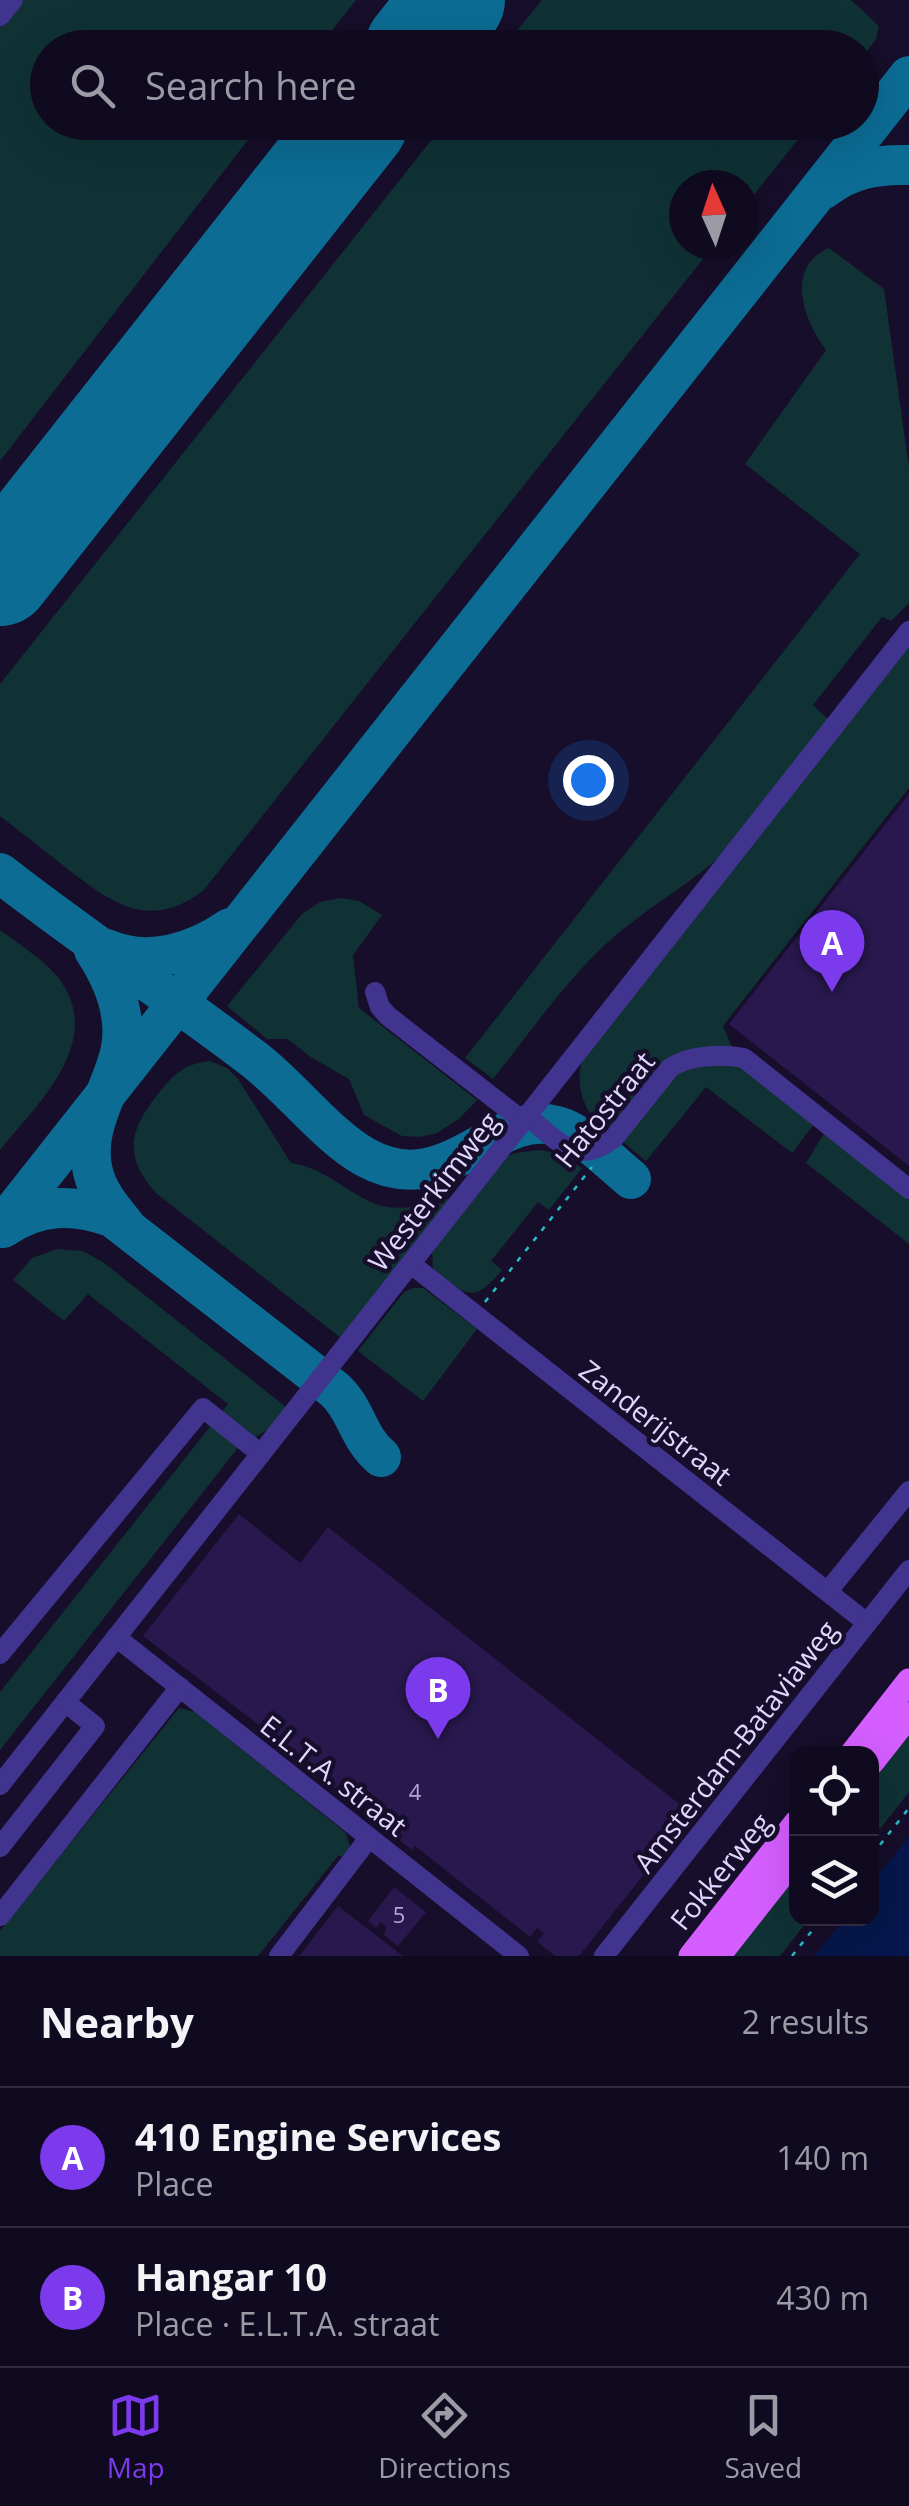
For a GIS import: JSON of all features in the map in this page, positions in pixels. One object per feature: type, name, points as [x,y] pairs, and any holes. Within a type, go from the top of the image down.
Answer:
[{"type":"main road","points":[[858,1746],[909,1682]]},
{"type":"main road","points":[[879,1753],[909,1716]]},
{"type":"main road","name":"Fokkerweg","points":[[691,1956],[789,1832]]},
{"type":"main road","name":"Fokkerweg","points":[[718,1956],[789,1866]]},
{"type":"street","points":[[0,16],[12,0]]},
{"type":"street","name":"Westerkimweg","points":[[0,1784],[909,631]]},
{"type":"street","points":[[375,992],[388,1016],[525,1119]]},
{"type":"street","name":"Hatostraat","points":[[525,1119],[575,1152],[603,1147],[678,1062],[744,1058],[909,1189]]},
{"type":"street","name":"Zanderijstraat","points":[[411,1264],[867,1623]]},
{"type":"street","points":[[0,1654],[202,1408],[262,1454]]},
{"type":"street","points":[[828,1591],[909,1492]]},
{"type":"street","name":"Amsterdam-Bataviaweg","points":[[604,1956],[909,1570]]},
{"type":"street","name":"E.L.T.A. straat","points":[[116,1637],[519,1956]]},
{"type":"street","points":[[0,1916],[180,1687]]},
{"type":"street","points":[[0,1847],[95,1726],[65,1702]]},
{"type":"street","points":[[280,1956],[369,1838]]},
{"type":"path","name":"Hatostraat","points":[[474,1315],[591,1168]]},
{"type":"path","points":[[879,1847],[909,1808]]},
{"type":"path","points":[[792,1956],[816,1926]]},
{"type":"green space","points":[[21,0],[356,0],[332,30],[30,30],[30,140],[248,140],[0,461],[0,26]]},
{"type":"green space","points":[[542,0],[851,0],[879,26],[878,30],[518,30]]},
{"type":"green space","points":[[432,140],[797,140],[759,188],[759,170],[669,170],[669,260],[702,260],[203,891],[166,909],[133,908],[101,894],[0,816],[0,684]]},
{"type":"green space","points":[[829,248],[884,289],[909,468],[909,603],[891,621],[882,617],[813,705],[829,720],[727,850],[590,959],[493,1079],[465,1058],[860,554],[745,464],[826,350],[805,310],[802,281],[815,257]]},
{"type":"green space","points":[[909,645],[909,788],[723,1026],[732,1047],[671,1055],[608,1133],[584,1101],[580,1082],[582,1061]]},
{"type":"green space","points":[[341,898],[359,901],[382,915],[353,955],[359,1008],[477,1100],[459,1119],[437,1133],[402,1136],[364,1115],[349,1079],[288,1039],[267,1039],[227,1006],[302,914],[320,902]]},
{"type":"green space","points":[[0,930],[40,959],[60,980],[72,1004],[75,1027],[61,1071],[0,1150]]},
{"type":"green space","points":[[210,1061],[227,1068],[238,1079],[291,1163],[313,1169],[381,1206],[411,1207],[451,1198],[341,1338],[156,1193],[138,1167],[134,1155],[136,1131],[148,1107],[180,1071]]},
{"type":"green space","points":[[737,1062],[814,1124],[792,1153],[706,1087],[646,1161],[623,1142],[671,1078],[687,1069]]},
{"type":"green space","points":[[825,1132],[909,1200],[909,1244],[806,1163]]},
{"type":"green space","points":[[539,1150],[557,1153],[582,1168],[549,1210],[538,1202],[491,1261],[502,1270],[492,1282],[475,1292],[461,1290],[433,1269],[432,1250],[502,1159]]},
{"type":"green space","points":[[57,1249],[82,1251],[103,1262],[286,1407],[270,1428],[237,1449],[0,1750],[0,1692],[228,1404],[88,1294],[64,1321],[13,1280],[32,1258]]},
{"type":"green space","points":[[423,1288],[477,1329],[423,1401],[358,1351],[404,1292]]},
{"type":"green space","points":[[179,1708],[195,1712],[346,1833],[351,1850],[347,1856],[338,1856],[258,1956],[0,1956],[0,1931]]},
{"type":"green space","points":[[909,1731],[909,1792],[879,1830],[879,1770]]},
{"type":"green space","points":[[789,1882],[789,1926],[804,1926],[780,1956],[731,1956]]},
{"type":"shaded area","points":[[909,1836],[909,1956],[815,1956],[839,1926],[879,1926],[879,1875]]},
{"type":"building","points":[[909,794],[909,1166],[729,1024]]},
{"type":"building","points":[[239,1514],[300,1563],[328,1527],[692,1814],[579,1956],[555,1956],[537,1942],[544,1933],[537,1928],[530,1937],[415,1846],[412,1850],[333,1787],[336,1784],[143,1636]]},
{"type":"building","points":[[394,1887],[426,1912],[398,1946],[384,1935],[386,1927],[381,1922],[376,1928],[368,1921]]},
{"type":"building","points":[[338,1906],[403,1956],[299,1956]]},
{"type":"taxiway","points":[[879,114],[909,76]]},
{"type":"taxiway","points":[[0,1228],[858,140]]},
{"type":"taxiway","points":[[824,189],[864,169],[909,165]]},
{"type":"taxiway","points":[[0,873],[251,1057],[336,1136],[365,1157],[394,1168],[421,1169],[445,1163],[512,1130],[534,1124],[557,1126],[577,1135],[631,1179]]},
{"type":"taxiway","points":[[106,949],[138,957],[170,955],[230,928]]},
{"type":"taxiway","points":[[94,950],[114,989],[122,1031],[118,1060],[94,1129],[91,1157],[98,1187],[125,1225]]},
{"type":"taxiway","points":[[3,1228],[29,1214],[56,1208],[83,1209],[112,1217],[335,1390],[381,1457]]},
{"type":"runway","points":[[430,30],[454,0]]},
{"type":"runway","points":[[0,575],[343,140]]},
{"type":"place","name":"410 Engine Services","points":[[832,992]]},
{"type":"place","name":"Hangar 10","points":[[438,1739]]}]
